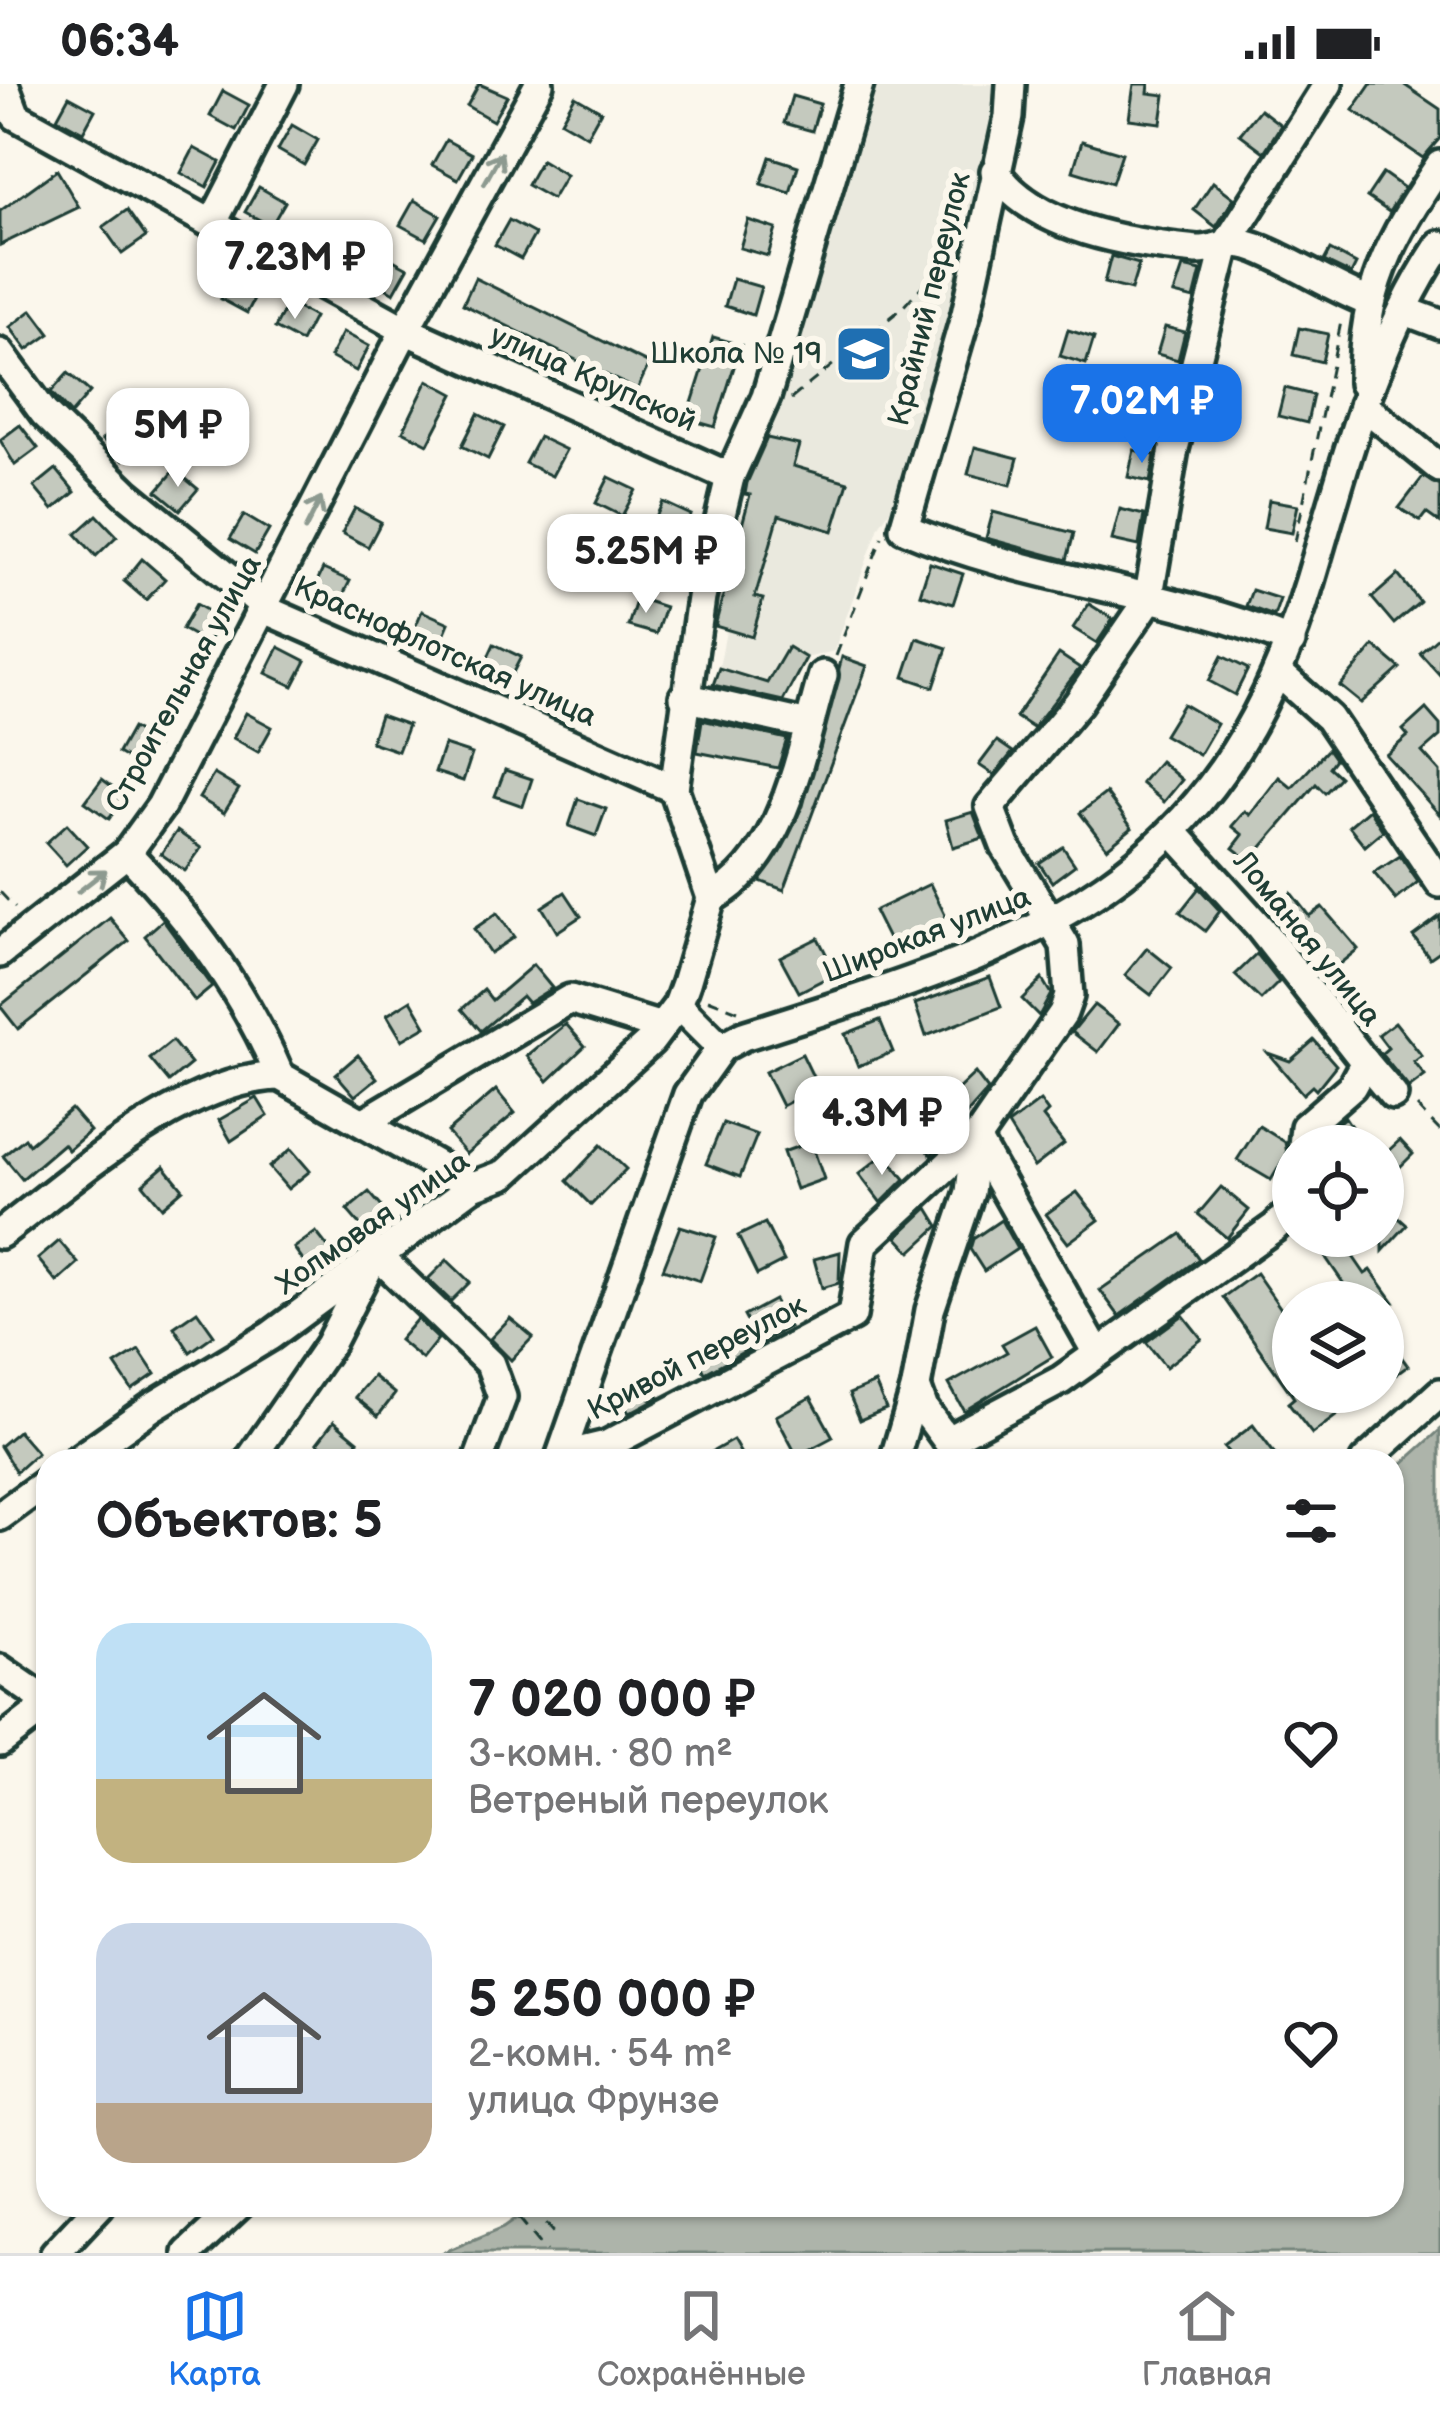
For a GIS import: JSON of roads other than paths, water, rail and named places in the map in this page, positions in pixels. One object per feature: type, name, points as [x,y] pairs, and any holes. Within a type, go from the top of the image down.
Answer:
[{"type":"street","name":"улица Крупской","points":[[4,84],[8,121],[212,224],[405,330],[730,477]]},
{"type":"street","points":[[212,224],[284,84]]},
{"type":"street","name":"Строительная улица","points":[[0,953],[127,854],[161,806],[405,330],[539,84]]},
{"type":"street","points":[[675,1005],[711,898],[674,789],[683,697],[730,477],[766,397],[859,84]]},
{"type":"street","name":"Крайний переулок","points":[[1011,84],[1010,117],[966,314],[904,528],[963,553],[1148,601]]},
{"type":"street","points":[[1292,642],[1220,617],[1148,601],[1174,449],[1226,245],[1328,84]]},
{"type":"street","name":"Широкая улица","points":[[1364,405],[1358,298],[1440,165]]},
{"type":"street","points":[[995,171],[1007,189],[1043,213],[1132,239],[1203,251],[1244,244],[1358,298]]},
{"type":"street","name":"Широкая улица","points":[[721,1048],[743,1036],[997,949],[1052,923],[1092,900],[1173,832],[1222,772],[1280,674],[1364,405],[1403,310],[1440,245]]},
{"type":"street","points":[[1403,310],[1440,324]]},
{"type":"street","name":"Краснофлотская улица","points":[[0,352],[44,413],[126,493],[266,608],[674,789]]},
{"type":"street","points":[[1364,405],[1440,467]]},
{"type":"street","name":"Кривой переулок","points":[[595,1449],[852,1316],[864,1243],[976,1138],[1063,1013],[1070,974],[1064,944],[1005,847],[990,807],[1078,703],[1148,601]]},
{"type":"street","points":[[1280,674],[1329,718],[1440,883]]},
{"type":"street","points":[[711,898],[738,884],[768,842],[823,675]]},
{"type":"street","points":[[683,697],[808,725]]},
{"type":"street","name":"Ломаная улица","points":[[1173,832],[1260,928],[1365,1062],[1352,1086],[1307,1125]]},
{"type":"street","points":[[127,854],[197,929],[253,1012],[280,1076]]},
{"type":"street","points":[[366,1121],[570,999],[675,1005],[721,1048],[688,1094],[565,1449]]},
{"type":"street","name":"Холмовая улица","points":[[93,1449],[152,1407],[270,1336],[376,1253],[473,1186],[505,1174],[675,1005]]},
{"type":"street","points":[[1365,1062],[1393,1095]]},
{"type":"street","points":[[0,1234],[197,1096],[245,1077],[280,1076],[473,1186]]},
{"type":"street","points":[[976,1138],[1097,1353]]},
{"type":"street","name":"Кривой переулок","points":[[898,1449],[916,1387],[930,1310],[970,1192],[976,1138]]},
{"type":"street","points":[[957,1449],[1272,1229]]},
{"type":"street","points":[[257,1449],[329,1345],[376,1253],[490,1364],[502,1397],[482,1449]]},
{"type":"street","points":[[916,1387],[924,1409],[955,1449]]},
{"type":"street","points":[[1378,1449],[1440,1393]]},
{"type":"street","points":[[0,1516],[36,1490]]},
{"type":"street","points":[[0,1669],[36,1695]]},
{"type":"street","points":[[0,1742],[36,1714]]},
{"type":"street","points":[[55,2253],[89,2217]]},
{"type":"street","points":[[188,2253],[226,2217]]},
{"type":"place","name":"Школа № 19","points":[[864,354]]}]
